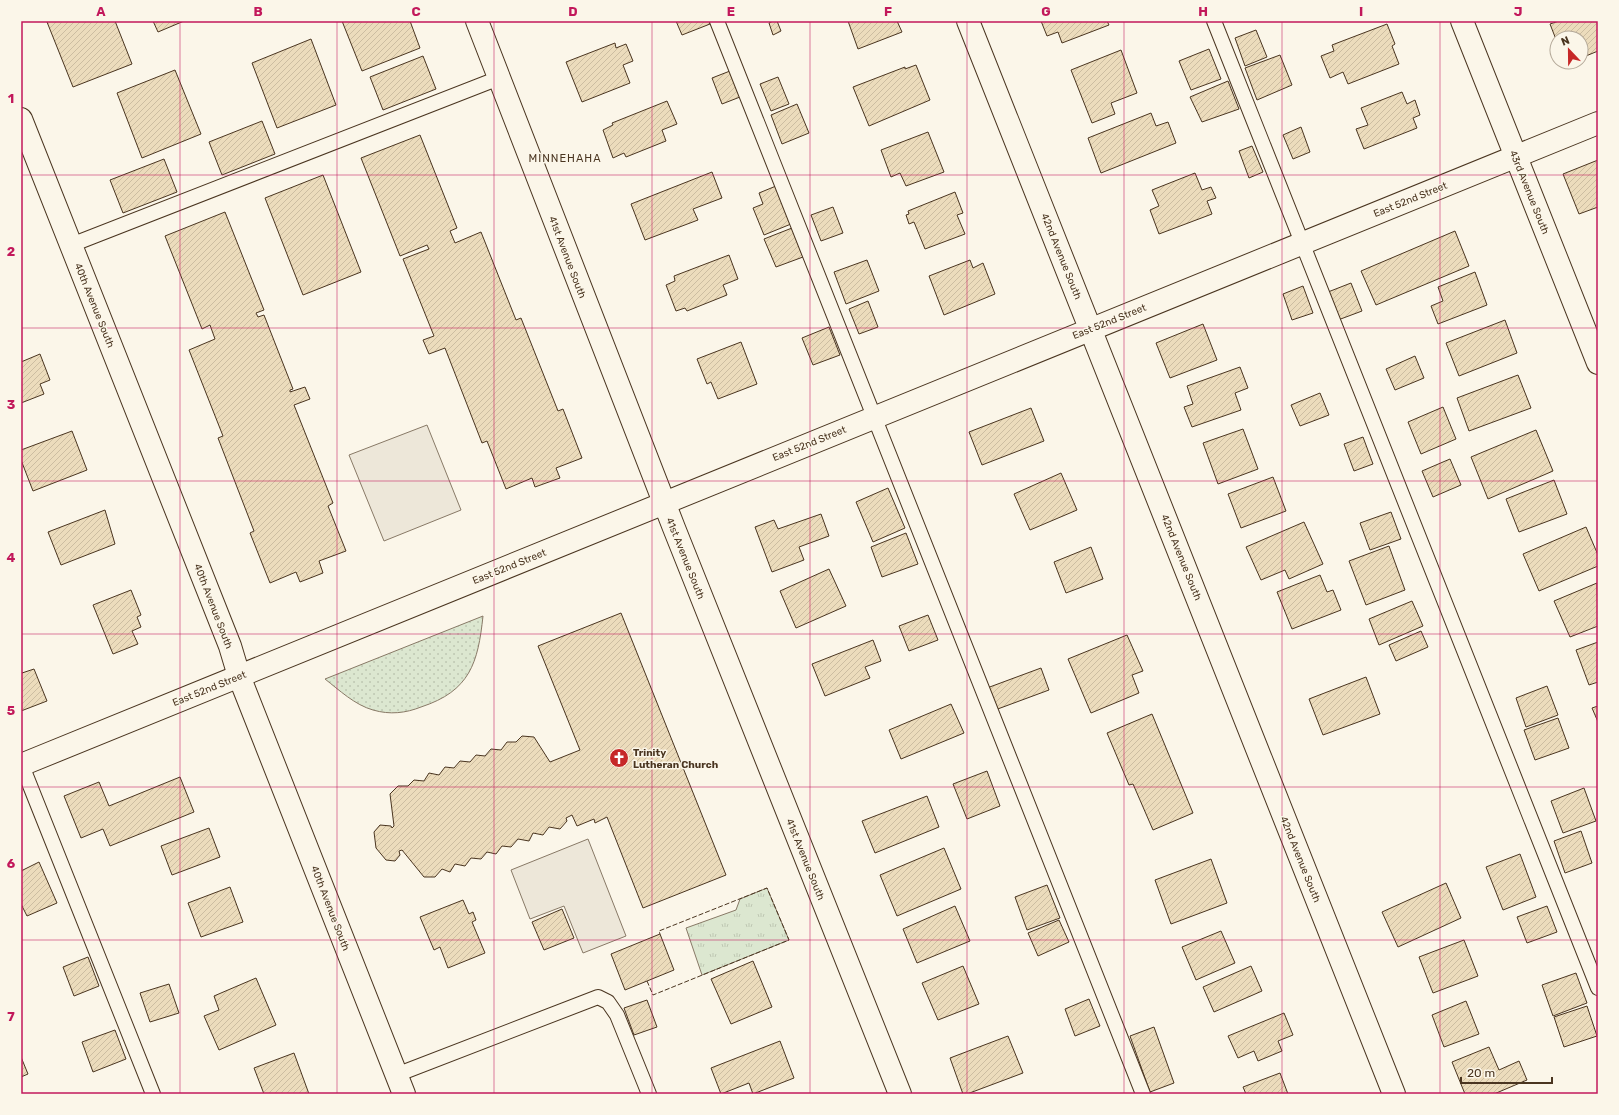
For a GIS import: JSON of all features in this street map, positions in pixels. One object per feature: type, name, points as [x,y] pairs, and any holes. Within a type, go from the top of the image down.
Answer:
[{"type":"street","name":"41st Avenue South","points":[[477,21],[664,503],[900,1094]]},
{"type":"street","name":"42nd Avenue South","points":[[968,21],[1394,1094]]},
{"type":"street","name":"43rd Avenue South","points":[[1462,21],[1598,363]]},
{"type":"street","name":"40th Avenue South","points":[[21,119],[230,646],[239,676],[400,1085]]},
{"type":"street","name":"East 52nd Street","points":[[21,764],[1598,123]]},
{"type":"lane","points":[[717,21],[1143,1094]]},
{"type":"lane","points":[[1214,21],[1598,988]]},
{"type":"lane","points":[[71,246],[499,78]]},
{"type":"lane","points":[[21,764],[153,1094]]},
{"type":"lane","points":[[400,1085],[598,997],[608,1002],[617,1015],[649,1094]]},
{"type":"green space","points":[[483,616],[478,648],[468,673],[461,684],[451,693],[438,700],[404,712],[379,712],[360,705],[325,679]]},
{"type":"green space","points":[[767,888],[789,940],[702,975],[686,928],[736,910],[740,899]]},
{"type":"shaded area","points":[[427,425],[461,510],[384,541],[349,455]]},
{"type":"shaded area","points":[[588,839],[626,936],[583,953],[564,906],[530,919],[511,870]]},
{"type":"building","points":[[115,21],[132,64],[73,87],[47,22]]},
{"type":"building","points":[[153,21],[184,21],[158,32]]},
{"type":"building","points":[[342,21],[410,21],[420,48],[362,71]]},
{"type":"building","points":[[676,21],[709,21],[710,24],[682,35]]},
{"type":"building","points":[[777,21],[781,31],[773,35],[769,23]]},
{"type":"building","points":[[848,21],[897,21],[902,32],[858,49]]},
{"type":"building","points":[[1041,21],[1107,21],[1109,25],[1062,43],[1058,32],[1047,36]]},
{"type":"building","points":[[1559,21],[1598,21],[1598,51],[1589,55],[1589,30],[1552,30],[1550,24]]},
{"type":"building","points":[[1387,24],[1395,44],[1392,46],[1399,64],[1348,84],[1343,72],[1330,78],[1321,56],[1334,51],[1332,45]]},
{"type":"building","points":[[1256,30],[1267,57],[1245,66],[1235,38]]},
{"type":"building","points":[[311,39],[336,105],[277,128],[252,63]]},
{"type":"building","points":[[615,43],[616,48],[626,44],[633,61],[623,65],[630,83],[582,102],[566,62]]},
{"type":"building","points":[[1209,49],[1221,79],[1191,90],[1179,61]]},
{"type":"building","points":[[1121,50],[1137,93],[1111,103],[1115,114],[1092,123],[1071,70]]},
{"type":"building","points":[[1280,55],[1292,85],[1257,100],[1245,68]]},
{"type":"building","points":[[423,56],[436,89],[383,110],[370,77]]},
{"type":"building","points":[[916,65],[930,100],[869,126],[853,87],[905,67],[905,69]]},
{"type":"building","points":[[175,70],[201,134],[142,158],[117,93]]},
{"type":"building","points":[[730,71],[740,97],[722,104],[712,78]]},
{"type":"building","points":[[778,77],[789,104],[771,111],[760,84]]},
{"type":"building","points":[[1228,81],[1239,109],[1202,122],[1190,97]]},
{"type":"building","points":[[1402,92],[1407,104],[1415,100],[1420,115],[1413,118],[1417,128],[1364,149],[1356,129],[1368,125],[1361,108]]},
{"type":"building","points":[[667,101],[677,124],[662,130],[666,141],[626,157],[624,153],[613,158],[603,130],[613,125],[612,123]]},
{"type":"building","points":[[797,104],[809,133],[782,144],[771,115]]},
{"type":"building","points":[[1151,113],[1156,126],[1168,122],[1176,143],[1101,173],[1088,138]]},
{"type":"building","points":[[262,121],[275,154],[222,175],[209,142]]},
{"type":"building","points":[[1301,127],[1310,152],[1293,159],[1283,135]]},
{"type":"building","points":[[928,132],[944,172],[906,186],[900,173],[891,177],[881,150]]},
{"type":"building","points":[[420,135],[457,228],[450,231],[455,243],[481,232],[516,320],[521,318],[558,411],[563,409],[582,458],[556,468],[560,478],[535,487],[532,478],[506,489],[487,441],[482,443],[445,348],[429,354],[423,340],[434,336],[403,259],[429,249],[427,245],[400,256],[361,158]]},
{"type":"building","points":[[1252,146],[1263,172],[1249,178],[1239,151]]},
{"type":"building","points":[[164,159],[177,192],[123,213],[110,180]]},
{"type":"building","points":[[1598,160],[1598,207],[1579,214],[1563,174]]},
{"type":"building","points":[[712,172],[722,198],[693,209],[698,220],[645,240],[631,204]]},
{"type":"building","points":[[1195,173],[1202,190],[1211,187],[1216,198],[1207,201],[1212,214],[1159,234],[1150,210],[1159,206],[1152,190]]},
{"type":"building","points":[[323,175],[361,272],[303,295],[265,198]]},
{"type":"building","points":[[776,186],[791,224],[764,235],[753,208],[763,204],[759,193]]},
{"type":"building","points":[[955,192],[963,213],[957,215],[965,234],[925,249],[914,222],[909,224],[906,215],[909,214],[908,211]]},
{"type":"building","points":[[833,207],[843,233],[821,241],[811,215]]},
{"type":"building","points":[[225,212],[264,310],[256,313],[258,317],[264,315],[293,389],[290,390],[290,392],[305,387],[310,399],[294,405],[333,503],[328,506],[346,551],[319,561],[323,573],[300,582],[296,572],[270,583],[250,533],[254,531],[218,438],[223,436],[189,350],[215,339],[210,325],[202,329],[165,236]]},
{"type":"building","points":[[792,228],[803,257],[776,267],[764,239]]},
{"type":"building","points":[[1455,231],[1469,266],[1376,305],[1361,271]]},
{"type":"building","points":[[729,255],[738,279],[723,285],[727,295],[687,311],[685,308],[676,311],[666,285],[675,281],[674,276]]},
{"type":"building","points":[[867,260],[879,291],[846,304],[834,272]]},
{"type":"building","points":[[970,260],[973,268],[983,263],[995,294],[944,315],[929,276]]},
{"type":"building","points":[[1475,272],[1487,305],[1438,324],[1431,306],[1443,301],[1438,287]]},
{"type":"building","points":[[1351,283],[1362,311],[1338,320],[1328,292]]},
{"type":"building","points":[[1303,286],[1313,313],[1292,320],[1283,294]]},
{"type":"building","points":[[868,301],[878,327],[859,334],[849,309]]},
{"type":"building","points":[[1505,320],[1517,353],[1459,376],[1446,343]]},
{"type":"building","points":[[1203,324],[1217,360],[1170,378],[1156,343]]},
{"type":"building","points":[[829,327],[840,355],[813,365],[802,338]]},
{"type":"building","points":[[741,342],[757,384],[718,399],[711,382],[707,384],[697,359]]},
{"type":"building","points":[[40,354],[50,380],[40,384],[44,394],[21,403],[21,362]]},
{"type":"building","points":[[1415,356],[1424,378],[1395,390],[1386,369]]},
{"type":"building","points":[[1240,367],[1248,388],[1235,393],[1241,410],[1192,427],[1184,407],[1193,404],[1187,386]]},
{"type":"building","points":[[1518,375],[1531,408],[1469,431],[1457,398]]},
{"type":"building","points":[[1320,393],[1329,415],[1300,426],[1291,405]]},
{"type":"building","points":[[1443,407],[1456,439],[1421,454],[1408,422]]},
{"type":"building","points":[[1031,408],[1044,441],[982,465],[969,432]]},
{"type":"building","points":[[1243,429],[1258,469],[1218,484],[1203,443]]},
{"type":"building","points":[[1536,430],[1553,471],[1488,499],[1471,457]]},
{"type":"building","points":[[72,431],[87,470],[33,491],[21,460],[21,450]]},
{"type":"building","points":[[1363,437],[1373,464],[1354,471],[1344,444]]},
{"type":"building","points":[[1450,459],[1461,485],[1433,497],[1422,471]]},
{"type":"building","points":[[1061,473],[1077,510],[1030,530],[1014,494]]},
{"type":"building","points":[[1273,477],[1286,511],[1241,528],[1228,494]]},
{"type":"building","points":[[1554,480],[1567,514],[1519,532],[1506,499]]},
{"type":"building","points":[[888,488],[905,528],[873,542],[856,502]]},
{"type":"building","points":[[105,510],[115,544],[61,565],[48,532]]},
{"type":"building","points":[[1391,512],[1401,539],[1370,550],[1360,523]]},
{"type":"building","points":[[821,514],[829,536],[799,547],[804,560],[772,572],[755,527],[774,520],[778,529]]},
{"type":"building","points":[[1304,522],[1323,564],[1289,579],[1285,570],[1261,580],[1246,547]]},
{"type":"building","points":[[1586,527],[1598,555],[1598,566],[1539,591],[1523,554]]},
{"type":"building","points":[[906,533],[918,564],[882,577],[871,547]]},
{"type":"building","points":[[1389,546],[1405,590],[1366,605],[1349,561]]},
{"type":"building","points":[[1091,547],[1103,579],[1066,593],[1054,562]]},
{"type":"building","points":[[829,569],[846,606],[796,628],[780,591]]},
{"type":"building","points":[[1320,575],[1327,592],[1333,590],[1341,610],[1292,629],[1277,592]]},
{"type":"building","points":[[1597,583],[1598,626],[1570,637],[1554,601]]},
{"type":"building","points":[[131,590],[141,615],[137,617],[141,627],[132,631],[138,644],[113,654],[93,605]]},
{"type":"building","points":[[1412,601],[1423,626],[1379,645],[1369,619]]},
{"type":"building","name":"Trinity Lutheran Church","points":[[621,613],[726,875],[643,908],[607,817],[595,823],[594,819],[577,826],[572,815],[566,818],[567,821],[560,829],[549,827],[543,835],[533,833],[529,841],[518,839],[511,847],[502,846],[496,854],[487,852],[481,859],[471,858],[465,866],[455,864],[450,872],[442,869],[435,877],[424,877],[402,850],[399,851],[400,855],[395,861],[386,860],[376,848],[374,832],[380,825],[391,826],[392,828],[394,826],[390,794],[398,786],[408,786],[414,780],[424,781],[429,773],[439,775],[445,767],[454,768],[460,761],[470,762],[476,755],[485,756],[491,749],[501,750],[507,742],[516,742],[522,736],[534,737],[550,762],[580,750],[538,646]]},
{"type":"building","points":[[928,615],[938,640],[909,651],[899,626]]},
{"type":"building","points":[[1421,631],[1428,647],[1396,661],[1389,645]]},
{"type":"building","points":[[1127,635],[1143,671],[1132,675],[1139,693],[1091,713],[1068,659]]},
{"type":"building","points":[[873,640],[881,661],[865,667],[870,678],[825,696],[812,664]]},
{"type":"building","points":[[1598,642],[1598,682],[1589,685],[1576,650]]},
{"type":"building","points":[[1041,668],[1049,690],[995,710],[987,688]]},
{"type":"building","points":[[34,669],[47,701],[21,711],[21,671],[22,673]]},
{"type":"building","points":[[1366,677],[1380,714],[1323,735],[1309,699]]},
{"type":"building","points":[[1547,686],[1558,715],[1526,727],[1516,698]]},
{"type":"building","points":[[951,704],[964,733],[901,759],[889,730]]},
{"type":"building","points":[[1598,706],[1598,722],[1592,708]]},
{"type":"building","points":[[1152,714],[1193,813],[1153,830],[1133,784],[1129,785],[1107,733]]},
{"type":"building","points":[[1558,718],[1569,748],[1535,760],[1524,730]]},
{"type":"building","points":[[987,771],[1000,806],[967,819],[953,784]]},
{"type":"building","points":[[180,777],[194,812],[110,846],[103,829],[81,838],[64,796],[99,782],[109,806]]},
{"type":"building","points":[[1584,788],[1596,821],[1563,833],[1551,801]]},
{"type":"building","points":[[927,796],[939,827],[875,853],[862,821]]},
{"type":"building","points":[[209,828],[220,857],[172,875],[161,846]]},
{"type":"building","points":[[1581,831],[1592,863],[1565,873],[1554,841]]},
{"type":"building","points":[[944,848],[961,889],[897,916],[880,875]]},
{"type":"building","points":[[1520,854],[1536,897],[1503,910],[1486,867]]},
{"type":"building","points":[[1211,859],[1227,903],[1171,924],[1155,880]]},
{"type":"building","points":[[39,862],[57,903],[27,916],[21,904],[21,871]]},
{"type":"building","points":[[1446,883],[1461,918],[1398,947],[1382,912]]},
{"type":"building","points":[[1047,885],[1060,918],[1027,930],[1015,897]]},
{"type":"building","points":[[230,887],[243,922],[201,937],[188,903]]},
{"type":"building","points":[[463,900],[469,914],[473,912],[476,920],[472,922],[485,953],[448,968],[440,947],[434,950],[420,917]]},
{"type":"building","points":[[955,906],[970,941],[917,963],[903,929]]},
{"type":"building","points":[[1547,906],[1557,932],[1527,943],[1517,917]]},
{"type":"building","points":[[562,909],[574,938],[544,950],[532,922]]},
{"type":"building","points":[[1059,920],[1069,942],[1038,956],[1028,933]]},
{"type":"building","points":[[1221,931],[1235,963],[1196,980],[1182,947]]},
{"type":"building","points":[[660,934],[674,970],[625,990],[611,954]]},
{"type":"building","points":[[1464,940],[1478,976],[1433,993],[1419,957]]},
{"type":"building","points":[[88,957],[99,986],[74,996],[63,967]]},
{"type":"building","points":[[753,961],[772,1007],[731,1024],[711,979]]},
{"type":"building","points":[[963,966],[979,1004],[938,1020],[922,983]]},
{"type":"building","points":[[1251,966],[1262,991],[1214,1012],[1203,987]]},
{"type":"building","points":[[1576,973],[1587,1003],[1553,1016],[1542,985]]},
{"type":"building","points":[[256,978],[276,1025],[219,1050],[204,1016],[219,1010],[214,996]]},
{"type":"building","points":[[169,984],[179,1013],[150,1022],[140,993]]},
{"type":"building","points":[[1089,999],[1100,1026],[1075,1036],[1065,1009]]},
{"type":"building","points":[[647,1000],[657,1027],[634,1035],[624,1008]]},
{"type":"building","points":[[1466,1001],[1479,1034],[1444,1047],[1432,1015]]},
{"type":"building","points":[[1587,1006],[1597,1036],[1564,1047],[1554,1017]]},
{"type":"building","points":[[1284,1013],[1293,1035],[1278,1041],[1282,1051],[1258,1061],[1254,1051],[1238,1058],[1228,1036]]},
{"type":"building","points":[[1154,1027],[1174,1083],[1150,1092],[1130,1036]]},
{"type":"building","points":[[115,1030],[126,1059],[93,1072],[82,1042]]},
{"type":"building","points":[[1008,1036],[1023,1073],[967,1094],[963,1094],[950,1058]]},
{"type":"building","points":[[780,1041],[794,1078],[753,1094],[749,1083],[721,1094],[711,1068]]},
{"type":"building","points":[[1489,1047],[1499,1070],[1519,1061],[1527,1080],[1494,1094],[1465,1094],[1452,1062]]},
{"type":"building","points":[[294,1053],[309,1094],[264,1094],[254,1068]]},
{"type":"building","points":[[21,1057],[28,1074],[21,1077]]},
{"type":"building","points":[[1280,1073],[1288,1094],[1246,1094],[1243,1087]]},
{"type":"fence","points":[[647,981],[653,995],[789,940],[767,888],[659,931],[660,934]]},
{"type":"place","name":"Trinity Lutheran Church","points":[[619,758]]},
{"type":"district","name":"MINNEHAHA","points":[[565,158]]}]
